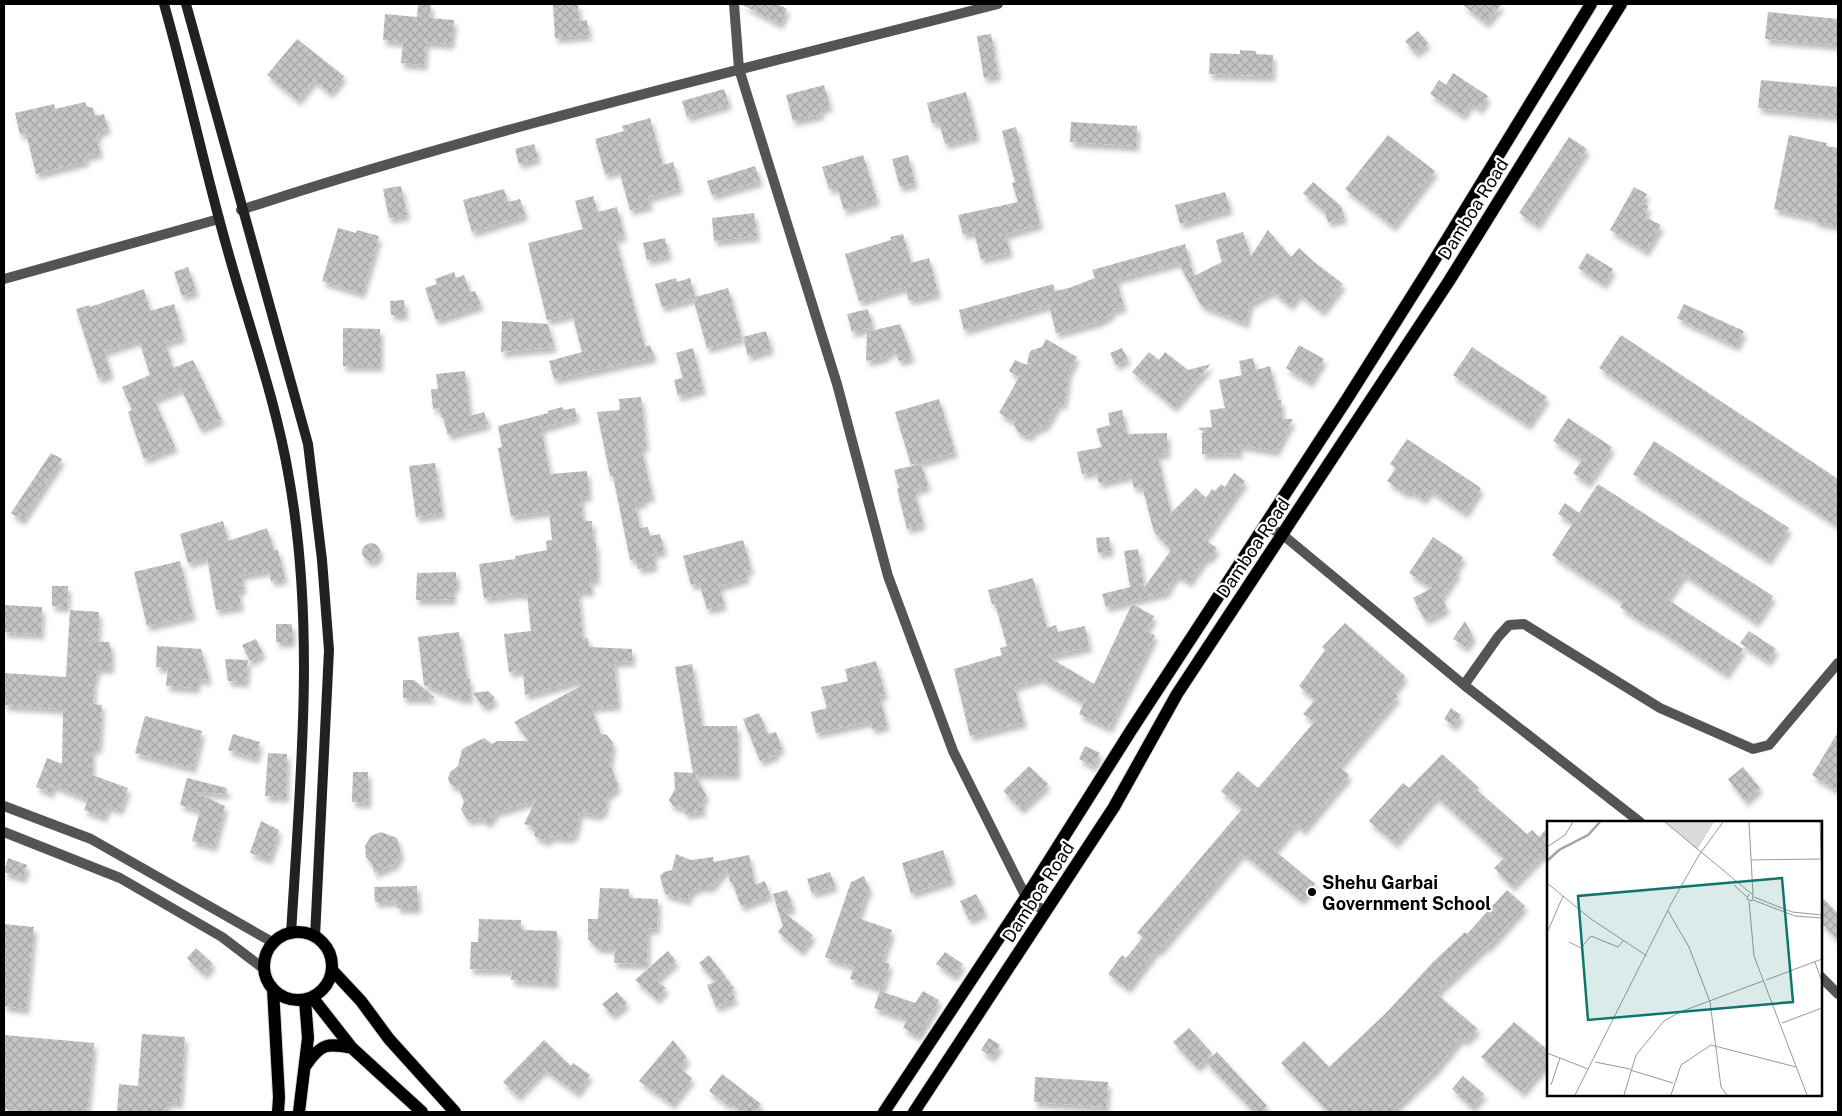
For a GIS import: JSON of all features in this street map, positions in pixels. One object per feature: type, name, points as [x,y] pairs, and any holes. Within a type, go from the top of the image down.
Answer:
[{"type":"main road","points":[[164,4],[219,220],[252,339],[276,411],[290,479],[305,630],[305,688],[291,934]]},
{"type":"main road","points":[[186,4],[241,210],[308,444],[322,560],[329,650],[315,937]]},
{"type":"main road","name":"Damboa Road","points":[[884,1112],[1026,897],[1130,732],[1427,272],[1591,4]]},
{"type":"main road","name":"Damboa Road","points":[[914,1112],[1008,971],[1044,911],[1114,807],[1177,694],[1450,281],[1621,4]]},
{"type":"main road","points":[[291,934],[307,934],[315,937],[326,948],[332,962],[329,981],[322,991],[308,998],[293,1000],[282,996],[273,989],[267,980],[264,969],[268,951],[274,943],[291,934]]},
{"type":"main road","points":[[332,970],[361,1001],[389,1039],[455,1112]]},
{"type":"main road","points":[[273,989],[279,1097],[278,1112]]},
{"type":"main road","points":[[308,998],[352,1048],[422,1112]]},
{"type":"main road","points":[[299,1112],[306,1065],[308,998]]},
{"type":"main road","points":[[306,1065],[316,1049],[332,1044],[352,1048]]},
{"type":"street","points":[[734,4],[739,68],[837,384],[888,576],[954,751],[1026,897],[1044,911]]},
{"type":"street","points":[[241,210],[352,174],[739,68],[998,4]]},
{"type":"street","points":[[4,278],[219,220]]},
{"type":"street","points":[[1265,525],[1283,535],[1464,685],[1639,821]]},
{"type":"street","points":[[1464,685],[1498,637],[1509,625],[1524,624],[1660,708],[1753,749],[1769,744],[1838,663]]},
{"type":"street","points":[[4,806],[91,839],[274,943]]},
{"type":"street","points":[[4,832],[120,878],[222,937],[264,969]]},
{"type":"street","points":[[1822,978],[1838,994]]},
{"type":"building","points":[[418,4],[431,4],[430,18],[454,20],[451,44],[426,42],[424,65],[401,63],[403,42],[383,40],[385,14],[417,17]]},
{"type":"building","points":[[553,4],[578,4],[579,21],[587,20],[589,35],[555,38]]},
{"type":"building","points":[[741,4],[778,4],[787,9],[780,24]]},
{"type":"building","points":[[1462,4],[1502,4],[1486,23]]},
{"type":"building","points":[[1768,12],[1838,19],[1838,45],[1765,39]]},
{"type":"building","points":[[1418,31],[1428,43],[1415,53],[1405,41]]},
{"type":"building","points":[[991,34],[998,75],[984,78],[977,36]]},
{"type":"building","points":[[297,39],[344,76],[330,93],[314,80],[298,100],[267,75]]},
{"type":"building","points":[[1240,50],[1256,51],[1256,54],[1273,55],[1272,76],[1209,74],[1210,53],[1240,54]]},
{"type":"building","points":[[1453,73],[1488,96],[1480,109],[1471,103],[1463,115],[1430,94],[1439,80],[1446,85]]},
{"type":"building","points":[[1761,80],[1838,87],[1838,116],[1758,108]]},
{"type":"building","points":[[824,85],[830,106],[820,109],[822,114],[793,121],[786,95]]},
{"type":"building","points":[[724,89],[729,104],[687,117],[682,101]]},
{"type":"building","points":[[966,92],[977,136],[945,144],[939,122],[932,123],[927,103]]},
{"type":"building","points":[[85,102],[86,106],[93,108],[95,116],[104,114],[108,129],[99,131],[100,135],[96,136],[100,153],[85,156],[86,161],[36,174],[26,133],[20,134],[15,113],[54,104],[55,109]]},
{"type":"building","points":[[650,118],[663,165],[673,162],[680,188],[648,197],[650,205],[630,210],[619,170],[605,174],[595,139],[624,131],[622,126]]},
{"type":"building","points":[[1071,122],[1137,126],[1136,146],[1070,142]]},
{"type":"building","points":[[1016,127],[1040,224],[1005,234],[1010,252],[981,259],[974,232],[963,234],[958,215],[1018,202],[1012,183],[1015,182],[1002,131]]},
{"type":"building","points":[[1388,135],[1435,171],[1393,226],[1345,189]]},
{"type":"building","points":[[1789,135],[1827,143],[1826,146],[1838,148],[1838,226],[1814,221],[1815,218],[1774,209]]},
{"type":"building","points":[[1569,137],[1587,149],[1537,225],[1519,213]]},
{"type":"building","points":[[534,144],[538,158],[519,164],[515,149]]},
{"type":"building","points":[[863,155],[877,200],[844,210],[837,187],[829,189],[822,167]]},
{"type":"building","points":[[908,155],[915,183],[900,187],[892,159]]},
{"type":"building","points":[[755,166],[760,181],[712,195],[707,181]]},
{"type":"building","points":[[1313,182],[1341,206],[1344,218],[1328,222],[1325,212],[1303,193]]},
{"type":"building","points":[[401,186],[407,215],[389,218],[383,189]]},
{"type":"building","points":[[1634,187],[1647,194],[1642,203],[1648,206],[1645,217],[1661,225],[1646,251],[1610,230]]},
{"type":"building","points":[[504,189],[508,202],[520,199],[525,215],[472,232],[463,200]]},
{"type":"building","points":[[1225,192],[1230,209],[1180,224],[1175,205]]},
{"type":"building","points":[[593,196],[598,212],[617,207],[624,236],[615,238],[645,347],[650,345],[654,357],[554,379],[549,361],[582,352],[572,314],[547,320],[528,243],[583,229],[575,201]]},
{"type":"building","points":[[754,213],[757,236],[714,241],[712,218]]},
{"type":"building","points":[[338,228],[356,233],[357,230],[379,236],[362,293],[322,281]]},
{"type":"building","points":[[1268,230],[1291,257],[1299,248],[1343,284],[1322,311],[1299,294],[1290,305],[1272,291],[1250,303],[1246,323],[1201,305],[1178,262],[1116,279],[1124,307],[1111,310],[1112,314],[1097,322],[1056,333],[1049,305],[964,330],[959,310],[1053,284],[1055,291],[1069,288],[1095,278],[1092,270],[1185,244],[1194,276],[1222,262],[1216,240],[1243,232],[1251,256]]},
{"type":"building","points":[[903,234],[911,263],[929,258],[938,293],[909,300],[905,287],[859,301],[845,254],[891,240],[890,237]]},
{"type":"building","points":[[665,238],[669,255],[647,260],[643,243]]},
{"type":"building","points":[[1587,253],[1613,269],[1604,284],[1578,268]]},
{"type":"building","points":[[188,267],[196,291],[182,296],[174,272]]},
{"type":"building","points":[[454,272],[456,278],[464,275],[470,292],[475,291],[481,305],[436,320],[425,288],[437,284],[435,279]]},
{"type":"building","points":[[676,278],[677,282],[690,278],[695,297],[728,288],[742,338],[707,348],[693,298],[662,307],[655,284]]},
{"type":"building","points":[[144,289],[150,311],[174,304],[183,337],[165,342],[173,368],[193,360],[221,419],[200,429],[181,388],[154,399],[175,447],[144,459],[128,412],[132,410],[122,387],[150,375],[139,340],[104,351],[111,374],[98,378],[76,309],[90,305],[90,307]]},
{"type":"building","points":[[404,300],[405,315],[391,315],[390,301]]},
{"type":"building","points":[[1684,304],[1744,331],[1736,346],[1677,318]]},
{"type":"building","points":[[868,309],[873,327],[852,332],[847,314]]},
{"type":"building","points":[[502,321],[548,324],[554,347],[501,352]]},
{"type":"building","points":[[900,324],[912,357],[899,361],[895,349],[882,358],[866,361],[867,332]]},
{"type":"building","points":[[343,328],[380,329],[380,366],[343,366]]},
{"type":"building","points":[[766,331],[771,349],[748,356],[743,337]]},
{"type":"building","points":[[1621,335],[1838,479],[1838,526],[1599,368]]},
{"type":"building","points":[[1046,339],[1077,357],[1069,371],[1064,405],[1059,402],[1046,425],[1034,430],[1031,435],[1026,436],[1017,431],[1013,421],[999,413],[1019,377],[1009,371],[1015,360],[1027,365],[1029,353],[1042,347]]},
{"type":"building","points":[[1299,345],[1324,359],[1310,382],[1286,368]]},
{"type":"building","points":[[1472,347],[1547,397],[1528,425],[1453,375]]},
{"type":"building","points":[[693,348],[703,389],[678,396],[674,380],[683,378],[676,353]]},
{"type":"building","points":[[1122,348],[1128,359],[1116,365],[1110,353]]},
{"type":"building","points":[[1149,352],[1159,360],[1165,352],[1188,370],[1211,364],[1174,407],[1132,372]]},
{"type":"building","points":[[1253,358],[1256,370],[1270,366],[1278,400],[1281,400],[1282,419],[1293,419],[1276,451],[1239,445],[1240,453],[1202,454],[1202,433],[1204,432],[1198,428],[1212,427],[1210,410],[1225,408],[1219,380],[1242,375],[1239,361]]},
{"type":"building","points":[[465,371],[470,416],[484,412],[488,424],[448,435],[443,417],[441,418],[440,408],[433,409],[431,389],[438,389],[436,374]]},
{"type":"building","points":[[641,397],[646,446],[641,447],[652,496],[644,498],[644,502],[635,504],[640,528],[648,527],[650,536],[660,534],[664,551],[653,553],[655,566],[638,569],[636,559],[630,560],[613,476],[610,476],[597,412],[620,410],[619,399]]},
{"type":"building","points":[[939,399],[955,452],[911,465],[895,412]]},
{"type":"building","points":[[562,407],[564,410],[575,408],[577,417],[541,428],[550,474],[587,471],[589,496],[581,497],[583,521],[592,521],[593,543],[596,543],[597,579],[590,579],[591,591],[578,591],[583,639],[588,638],[589,647],[632,649],[632,661],[614,662],[618,705],[591,707],[601,734],[607,735],[613,743],[610,764],[617,788],[607,795],[605,809],[602,813],[597,815],[580,812],[573,836],[567,838],[553,836],[545,841],[535,836],[532,826],[524,824],[536,800],[498,810],[488,823],[480,818],[468,820],[461,810],[464,802],[459,788],[450,784],[448,778],[450,772],[458,766],[462,749],[484,738],[492,744],[497,741],[529,741],[514,722],[579,687],[577,681],[525,695],[523,670],[509,672],[504,634],[531,631],[527,594],[521,595],[521,593],[484,598],[479,564],[515,559],[515,556],[547,550],[546,541],[552,540],[549,511],[511,516],[498,448],[502,447],[498,426],[548,413],[548,411]]},
{"type":"building","points":[[1122,410],[1127,434],[1167,433],[1167,453],[1157,454],[1171,513],[1196,488],[1206,498],[1212,489],[1215,491],[1221,484],[1225,487],[1234,473],[1245,481],[1204,539],[1217,548],[1209,559],[1206,557],[1189,582],[1178,575],[1174,578],[1166,592],[1106,607],[1102,594],[1130,587],[1124,551],[1138,549],[1144,588],[1171,550],[1154,532],[1142,486],[1134,488],[1131,475],[1099,483],[1096,471],[1082,474],[1077,452],[1102,447],[1096,429],[1110,425],[1108,413]]},
{"type":"building","points":[[1568,418],[1612,447],[1588,483],[1573,473],[1582,460],[1553,441]]},
{"type":"building","points":[[1407,439],[1481,488],[1465,513],[1430,490],[1424,499],[1409,491],[1407,494],[1387,481],[1396,468],[1390,464]]},
{"type":"building","points":[[1654,441],[1789,528],[1768,560],[1633,474]]},
{"type":"building","points":[[51,453],[62,459],[22,520],[11,513]]},
{"type":"building","points":[[435,463],[442,513],[416,517],[409,466]]},
{"type":"building","points":[[921,464],[928,486],[914,490],[923,524],[907,529],[894,470]]},
{"type":"building","points":[[1598,484],[1773,596],[1756,622],[1684,574],[1667,599],[1743,649],[1726,674],[1650,624],[1649,626],[1620,607],[1623,602],[1552,555],[1573,523],[1558,514],[1565,503],[1579,513]]},
{"type":"building","points":[[223,521],[228,541],[267,528],[274,550],[278,550],[285,579],[271,581],[269,570],[241,575],[244,589],[238,590],[241,606],[216,610],[207,557],[188,563],[180,534]]},
{"type":"building","points":[[1109,537],[1111,551],[1098,553],[1096,538]]},
{"type":"building","points":[[1433,537],[1463,557],[1455,570],[1458,572],[1441,597],[1447,609],[1425,620],[1413,598],[1432,588],[1409,573]]},
{"type":"building","points":[[743,540],[751,569],[745,571],[747,578],[719,586],[724,605],[707,609],[699,583],[691,585],[683,556]]},
{"type":"building","points":[[371,543],[377,546],[380,552],[377,558],[371,561],[365,558],[362,552],[365,546]]},
{"type":"building","points":[[180,561],[193,615],[147,626],[134,572]]},
{"type":"building","points":[[456,572],[457,586],[453,587],[453,599],[416,600],[417,573]]},
{"type":"building","points":[[1033,578],[1047,628],[1056,625],[1058,632],[1085,626],[1089,647],[1047,656],[1094,684],[1132,604],[1154,616],[1146,631],[1155,635],[1109,728],[1079,714],[1084,703],[1041,678],[1014,686],[1024,722],[970,736],[954,669],[1002,655],[1000,648],[1007,646],[995,604],[992,604],[988,590]]},
{"type":"building","points":[[52,586],[68,586],[67,607],[52,606]]},
{"type":"building","points":[[4,605],[42,607],[41,634],[4,632]]},
{"type":"building","points":[[70,610],[99,612],[98,638],[87,641],[109,642],[111,650],[111,668],[97,668],[96,678],[94,678],[93,704],[102,705],[99,748],[92,748],[92,775],[128,788],[120,810],[108,806],[104,817],[84,810],[88,799],[53,785],[51,793],[36,787],[47,758],[62,764],[63,709],[4,705],[4,673],[66,677]]},
{"type":"building","points":[[1465,621],[1473,636],[1466,647],[1453,639]]},
{"type":"building","points":[[1345,623],[1405,676],[1393,692],[1398,696],[1339,766],[1349,775],[1303,830],[1296,824],[1274,850],[1315,884],[1301,900],[1242,853],[1159,951],[1157,949],[1128,988],[1108,974],[1122,955],[1126,958],[1143,937],[1137,933],[1242,809],[1221,791],[1238,771],[1258,788],[1314,722],[1303,714],[1315,700],[1299,686],[1325,650],[1322,647]]},
{"type":"building","points":[[276,624],[292,624],[292,642],[276,642]]},
{"type":"building","points":[[1749,631],[1776,649],[1768,661],[1740,643]]},
{"type":"building","points":[[459,632],[467,679],[470,679],[470,698],[461,698],[424,685],[418,637]]},
{"type":"building","points":[[256,639],[263,654],[250,661],[242,645]]},
{"type":"building","points":[[157,646],[201,649],[209,680],[197,679],[197,688],[166,686],[168,668],[156,667]]},
{"type":"building","points":[[225,659],[248,660],[246,682],[228,681]]},
{"type":"building","points":[[876,661],[885,694],[879,696],[887,725],[872,729],[870,721],[816,733],[811,712],[827,708],[821,687],[848,681],[845,669]]},
{"type":"building","points":[[692,664],[702,726],[737,726],[737,774],[695,774],[706,795],[702,803],[703,811],[685,814],[684,808],[673,806],[669,800],[675,789],[674,772],[693,773],[675,667]]},
{"type":"building","points":[[403,680],[414,680],[435,698],[403,698]]},
{"type":"building","points":[[488,691],[494,697],[494,701],[487,706],[482,705],[473,693]]},
{"type":"building","points":[[1451,708],[1461,715],[1454,726],[1444,719]]},
{"type":"building","points":[[759,713],[768,734],[776,732],[782,749],[775,751],[776,755],[760,761],[743,719]]},
{"type":"building","points":[[145,716],[202,731],[193,768],[135,753]]},
{"type":"building","points":[[1838,732],[1838,791],[1812,775]]},
{"type":"building","points":[[233,734],[260,742],[256,758],[228,750]]},
{"type":"building","points":[[1085,746],[1100,753],[1093,766],[1079,759]]},
{"type":"building","points":[[268,753],[287,754],[286,797],[265,796]]},
{"type":"building","points":[[1442,754],[1479,788],[1477,790],[1527,834],[1532,830],[1539,837],[1547,828],[1547,850],[1512,886],[1494,868],[1504,858],[1436,796],[1395,843],[1369,821],[1403,783],[1409,788]]},
{"type":"building","points":[[1029,766],[1048,784],[1021,809],[1003,791]]},
{"type":"building","points":[[1743,767],[1760,788],[1745,801],[1728,779]]},
{"type":"building","points":[[353,772],[368,772],[368,803],[352,802]]},
{"type":"building","points":[[187,778],[227,788],[226,794],[195,792],[225,806],[214,846],[192,841],[200,810],[180,805]]},
{"type":"building","points":[[261,821],[279,830],[269,859],[250,853]]},
{"type":"building","points":[[381,832],[397,838],[401,854],[395,864],[374,873],[373,865],[366,857],[365,846],[371,836]]},
{"type":"building","points":[[943,850],[952,880],[911,893],[902,863]]},
{"type":"building","points":[[676,854],[691,860],[713,857],[714,862],[749,855],[755,885],[765,881],[770,895],[741,906],[732,882],[730,882],[727,868],[711,887],[699,887],[690,892],[688,900],[665,894],[660,876],[664,872],[672,870]]},
{"type":"building","points":[[8,858],[27,865],[23,878],[4,872]]},
{"type":"building","points":[[830,872],[835,886],[812,893],[807,879]]},
{"type":"building","points":[[864,876],[870,891],[867,892],[858,918],[892,930],[882,961],[890,964],[882,989],[850,979],[854,967],[825,957],[851,882]]},
{"type":"building","points":[[417,886],[418,908],[397,908],[397,901],[375,902],[374,887]]},
{"type":"building","points":[[600,888],[629,889],[629,898],[658,899],[657,929],[648,928],[647,964],[614,963],[615,948],[598,948],[588,939],[588,919],[598,919]]},
{"type":"building","points":[[787,890],[793,908],[782,911],[813,935],[801,951],[778,932],[783,926],[773,894]]},
{"type":"building","points":[[1507,890],[1525,906],[1488,947],[1486,946],[1438,991],[1440,993],[1438,995],[1478,1029],[1465,1041],[1461,1038],[1436,1069],[1391,1112],[1329,1112],[1281,1063],[1304,1041],[1329,1067],[1387,1012],[1432,963],[1465,932],[1467,934]]},
{"type":"building","points":[[976,894],[985,912],[969,920],[960,901]]},
{"type":"building","points":[[1822,897],[1838,914],[1838,940],[1822,923]]},
{"type":"building","points":[[479,919],[521,920],[521,930],[557,931],[555,983],[511,980],[512,970],[470,969],[471,942],[478,942]]},
{"type":"building","points":[[4,924],[34,927],[26,1009],[4,1006]]},
{"type":"building","points":[[196,948],[213,964],[204,974],[187,958]]},
{"type":"building","points":[[668,951],[676,961],[656,980],[666,988],[657,999],[635,980]]},
{"type":"building","points":[[945,952],[963,964],[954,976],[936,964]]},
{"type":"building","points":[[709,955],[734,988],[731,990],[735,999],[716,1007],[707,985],[715,982],[699,963]]},
{"type":"building","points":[[880,991],[915,1003],[923,991],[939,1000],[918,1036],[903,1028],[908,1019],[874,1008]]},
{"type":"building","points":[[617,992],[627,1003],[612,1015],[602,1004]]},
{"type":"building","points":[[1514,1022],[1547,1049],[1547,1063],[1522,1092],[1481,1057]]},
{"type":"building","points":[[1189,1028],[1212,1053],[1197,1067],[1173,1042]]},
{"type":"building","points":[[142,1034],[185,1037],[180,1103],[167,1102],[166,1112],[117,1112],[119,1084],[138,1086]]},
{"type":"building","points":[[4,1035],[94,1043],[87,1112],[33,1112],[4,1109]]},
{"type":"building","points":[[989,1038],[1000,1045],[992,1057],[981,1050]]},
{"type":"building","points":[[544,1040],[571,1066],[573,1063],[590,1075],[577,1093],[544,1069],[518,1096],[503,1082]]},
{"type":"building","points":[[673,1040],[687,1058],[680,1068],[692,1078],[672,1104],[639,1081]]},
{"type":"building","points":[[1217,1052],[1267,1106],[1261,1112],[1254,1112],[1206,1062]]},
{"type":"building","points":[[722,1074],[761,1104],[755,1112],[743,1112],[730,1102],[728,1105],[709,1091]]},
{"type":"building","points":[[1463,1076],[1484,1094],[1472,1107],[1452,1089]]},
{"type":"building","points":[[1035,1077],[1108,1082],[1106,1107],[1034,1102]]},
{"type":"place","name":"Shehu Garbai Government School","points":[[1312,892]]}]
